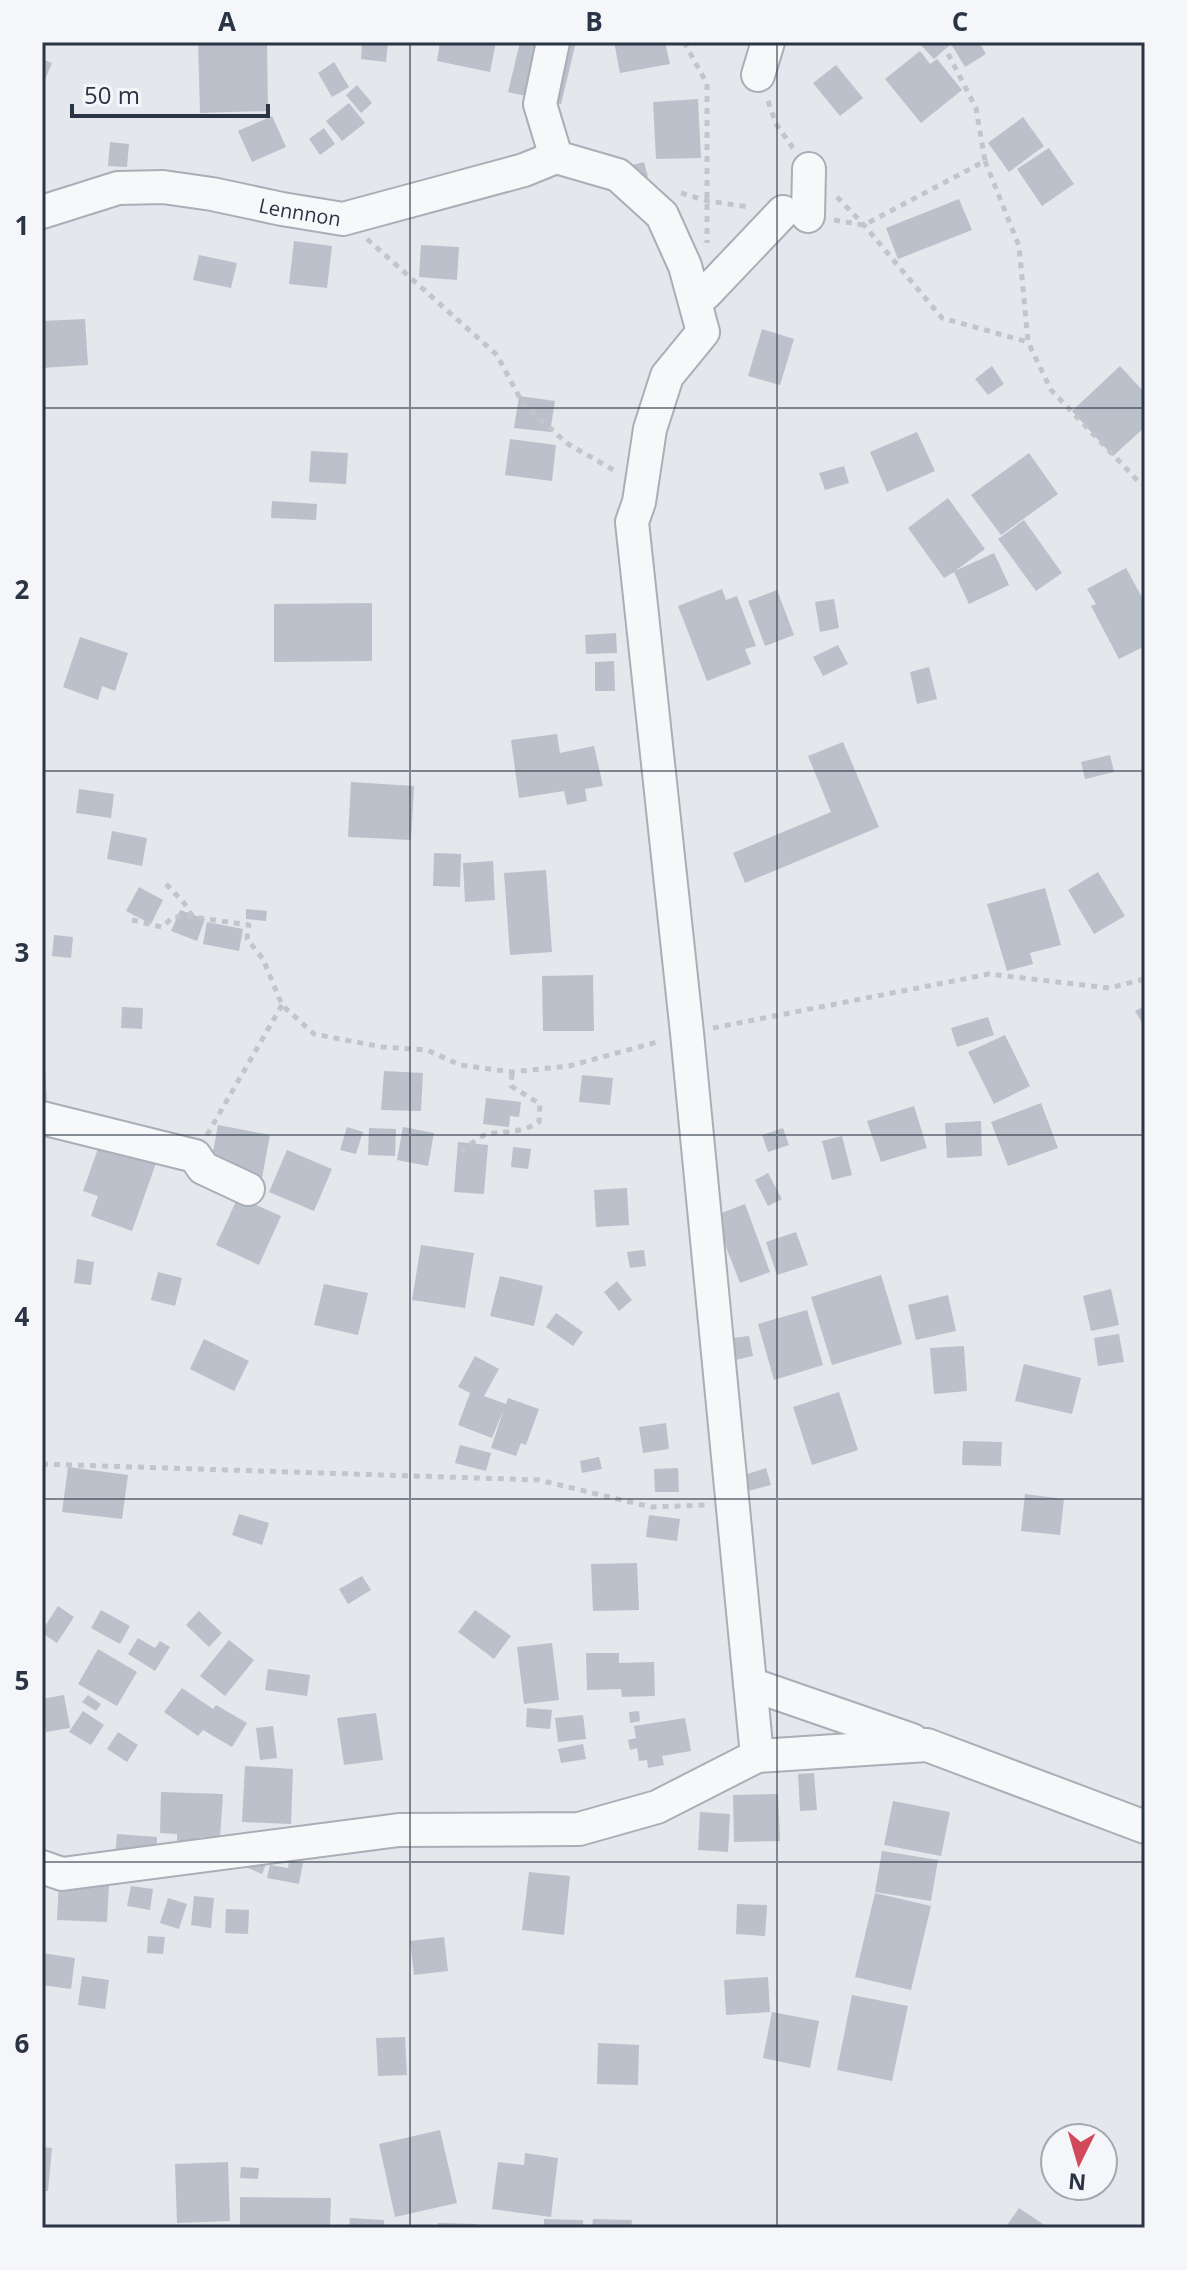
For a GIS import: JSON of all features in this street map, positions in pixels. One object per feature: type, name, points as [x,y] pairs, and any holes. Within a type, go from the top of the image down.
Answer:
[{"type":"street","points":[[553,42],[540,104],[556,157],[618,175],[662,215],[685,266],[703,332],[667,376],[650,429],[639,502],[632,522],[687,1033],[757,1756]]},
{"type":"street","points":[[758,75],[768,42]]},
{"type":"street","name":"Lennnon","points":[[42,212],[118,188],[163,187],[343,219],[524,170],[556,157]]},
{"type":"street","points":[[705,294],[796,214],[809,169]]},
{"type":"street","points":[[42,1118],[195,1156],[203,1168],[248,1189]]},
{"type":"street","points":[[750,1684],[927,1745],[1145,1827]]},
{"type":"street","points":[[42,1867],[62,1874],[399,1830],[579,1829],[657,1807],[757,1756],[927,1745]]},
{"type":"path","points":[[684,42],[707,84],[706,247]]},
{"type":"path","points":[[942,42],[976,108],[985,161],[1019,246],[1028,342],[1051,390],[1139,482],[1145,484]]},
{"type":"path","points":[[758,75],[776,124],[809,169],[864,225],[942,318],[1028,342]]},
{"type":"path","points":[[678,192],[708,201],[864,225],[985,161]]},
{"type":"path","points":[[343,219],[497,355],[523,404],[568,444],[616,471],[639,502]]},
{"type":"path","points":[[166,884],[193,917]]},
{"type":"path","points":[[132,920],[162,927],[173,917],[249,925],[247,939],[263,959],[282,1005],[314,1034],[382,1047],[427,1050],[460,1065],[512,1072],[569,1066],[687,1033],[989,974],[1109,988],[1145,979]]},
{"type":"path","points":[[195,1156],[282,1005]]},
{"type":"path","points":[[461,1152],[485,1134],[506,1134],[539,1122],[540,1104],[511,1086],[512,1072]]},
{"type":"path","points":[[42,1464],[539,1480],[651,1507],[733,1504]]},
{"type":"building","points":[[198,42],[267,42],[268,111],[200,113]]},
{"type":"building","points":[[362,42],[388,42],[386,62],[361,59]]},
{"type":"building","points":[[440,42],[496,42],[490,72],[437,61]]},
{"type":"building","points":[[520,42],[576,42],[561,104],[508,92]]},
{"type":"building","points":[[614,42],[665,42],[670,64],[620,73]]},
{"type":"building","points":[[918,42],[979,42],[986,54],[965,67],[951,44],[934,59]]},
{"type":"building","points":[[920,51],[930,64],[937,59],[962,90],[921,123],[885,79]]},
{"type":"building","points":[[42,59],[52,63],[42,87]]},
{"type":"building","points":[[334,62],[349,87],[332,97],[318,73]]},
{"type":"building","points":[[836,65],[863,98],[840,116],[813,83]]},
{"type":"building","points":[[357,85],[372,103],[361,113],[346,95]]},
{"type":"building","points":[[698,99],[701,158],[656,159],[653,102]]},
{"type":"building","points":[[349,103],[365,123],[342,141],[326,121]]},
{"type":"building","points":[[272,116],[286,147],[252,162],[238,131]]},
{"type":"building","points":[[1023,117],[1044,146],[1009,172],[988,143]]},
{"type":"building","points":[[324,128],[335,144],[320,155],[309,139]]},
{"type":"building","points":[[110,142],[129,144],[127,167],[108,166]]},
{"type":"building","points":[[1049,148],[1074,184],[1042,206],[1017,169]]},
{"type":"building","points":[[644,162],[648,177],[625,184],[620,168]]},
{"type":"building","points":[[959,199],[972,230],[898,259],[886,228]]},
{"type":"building","points":[[294,241],[332,246],[327,288],[289,284]]},
{"type":"building","points":[[421,245],[459,247],[457,280],[419,277]]},
{"type":"building","points":[[199,255],[237,263],[231,288],[193,280]]},
{"type":"building","points":[[85,319],[88,365],[42,368],[42,321]]},
{"type":"building","points":[[762,329],[794,339],[780,385],[748,376]]},
{"type":"building","points":[[992,366],[1004,384],[988,395],[975,379]]},
{"type":"building","points":[[1120,366],[1145,393],[1145,427],[1113,456],[1072,411]]},
{"type":"building","points":[[519,396],[555,401],[550,432],[514,428]]},
{"type":"building","points":[[917,432],[935,471],[887,492],[870,452]]},
{"type":"building","points":[[510,439],[556,445],[552,481],[505,475]]},
{"type":"building","points":[[311,451],[348,453],[346,484],[309,482]]},
{"type":"building","points":[[1029,453],[1058,494],[1001,535],[971,495]]},
{"type":"building","points":[[844,466],[849,483],[825,490],[819,473]]},
{"type":"building","points":[[948,498],[985,549],[955,571],[994,553],[1009,585],[969,604],[954,572],[944,578],[908,528]]},
{"type":"building","points":[[272,501],[317,504],[316,520],[271,518]]},
{"type":"building","points":[[1024,520],[1062,573],[1036,591],[998,539]]},
{"type":"building","points":[[1126,568],[1145,603],[1145,646],[1119,659],[1091,606],[1096,604],[1087,589]]},
{"type":"building","points":[[722,589],[726,600],[737,596],[756,646],[745,649],[751,664],[707,681],[678,606]]},
{"type":"building","points":[[777,590],[794,635],[765,646],[748,601]]},
{"type":"building","points":[[834,599],[839,628],[820,632],[815,602]]},
{"type":"building","points":[[372,603],[372,661],[274,662],[274,604]]},
{"type":"building","points":[[616,633],[617,653],[586,654],[585,635]]},
{"type":"building","points":[[80,637],[128,653],[115,691],[102,686],[98,700],[63,687]]},
{"type":"building","points":[[838,645],[848,664],[823,676],[813,657]]},
{"type":"building","points":[[614,661],[615,691],[595,691],[595,662]]},
{"type":"building","points":[[929,667],[937,699],[917,704],[910,672]]},
{"type":"building","points":[[557,734],[560,753],[594,746],[603,786],[585,789],[587,801],[567,805],[564,791],[519,798],[511,740]]},
{"type":"building","points":[[843,742],[879,827],[745,883],[733,853],[831,812],[808,756]]},
{"type":"building","points":[[1110,755],[1114,772],[1085,779],[1081,762]]},
{"type":"building","points":[[351,782],[414,786],[411,840],[348,837]]},
{"type":"building","points":[[79,789],[114,794],[111,818],[76,813]]},
{"type":"building","points":[[112,831],[147,838],[142,866],[107,859]]},
{"type":"building","points":[[434,853],[461,854],[460,887],[433,886]]},
{"type":"building","points":[[493,861],[495,900],[465,902],[463,863]]},
{"type":"building","points":[[546,870],[552,952],[510,955],[504,873]]},
{"type":"building","points":[[1098,872],[1125,916],[1094,934],[1068,890]]},
{"type":"building","points":[[139,887],[163,900],[151,924],[126,911]]},
{"type":"building","points":[[1045,888],[1061,945],[1030,953],[1033,964],[1007,971],[987,904]]},
{"type":"building","points":[[246,909],[267,911],[266,921],[246,919]]},
{"type":"building","points":[[180,910],[205,919],[197,941],[171,931]]},
{"type":"building","points":[[207,922],[243,929],[239,951],[203,944]]},
{"type":"building","points":[[54,935],[73,937],[71,958],[52,956]]},
{"type":"building","points":[[593,975],[594,1031],[543,1031],[542,976]]},
{"type":"building","points":[[1145,1006],[1145,1028],[1135,1011]]},
{"type":"building","points":[[122,1007],[143,1008],[142,1029],[121,1028]]},
{"type":"building","points":[[988,1017],[994,1035],[957,1047],[951,1028]]},
{"type":"building","points":[[1005,1035],[1030,1086],[994,1104],[968,1052]]},
{"type":"building","points":[[44,1052],[47,1102],[42,1102]]},
{"type":"building","points":[[384,1071],[423,1073],[421,1111],[381,1110]]},
{"type":"building","points":[[582,1075],[613,1078],[610,1105],[579,1102]]},
{"type":"building","points":[[486,1098],[521,1102],[519,1117],[510,1116],[509,1127],[483,1124]]},
{"type":"building","points":[[1041,1103],[1058,1148],[1008,1166],[991,1122]]},
{"type":"building","points":[[914,1106],[927,1148],[881,1162],[867,1121]]},
{"type":"building","points":[[981,1121],[982,1156],[947,1158],[945,1123]]},
{"type":"building","points":[[218,1125],[270,1135],[262,1178],[220,1170],[230,1177],[216,1194],[202,1182],[210,1168]]},
{"type":"building","points":[[347,1127],[363,1132],[356,1154],[340,1150]]},
{"type":"building","points":[[403,1127],[434,1133],[428,1166],[397,1160]]},
{"type":"building","points":[[369,1128],[396,1129],[395,1156],[368,1155]]},
{"type":"building","points":[[783,1128],[789,1145],[768,1152],[762,1135]]},
{"type":"building","points":[[842,1136],[852,1175],[832,1180],[822,1141]]},
{"type":"building","points":[[458,1142],[488,1145],[484,1194],[454,1192]]},
{"type":"building","points":[[100,1143],[156,1163],[132,1231],[91,1216],[98,1196],[83,1191]]},
{"type":"building","points":[[513,1147],[531,1149],[528,1169],[511,1167]]},
{"type":"building","points":[[287,1150],[332,1169],[314,1211],[269,1192]]},
{"type":"building","points":[[768,1173],[782,1199],[768,1206],[755,1180]]},
{"type":"building","points":[[627,1188],[629,1225],[596,1227],[594,1190]]},
{"type":"building","points":[[238,1197],[281,1216],[259,1265],[216,1245]]},
{"type":"building","points":[[745,1204],[770,1272],[740,1283],[714,1216]]},
{"type":"building","points":[[796,1232],[808,1265],[777,1275],[766,1242]]},
{"type":"building","points":[[421,1245],[474,1253],[465,1308],[412,1300]]},
{"type":"building","points":[[644,1250],[646,1266],[630,1268],[627,1252]]},
{"type":"building","points":[[77,1259],[94,1262],[91,1285],[74,1283]]},
{"type":"building","points":[[158,1272],[182,1278],[175,1306],[151,1300]]},
{"type":"building","points":[[881,1275],[902,1344],[832,1365],[811,1297]]},
{"type":"building","points":[[500,1276],[543,1286],[534,1326],[490,1316]]},
{"type":"building","points":[[617,1281],[632,1300],[619,1311],[604,1292]]},
{"type":"building","points":[[324,1284],[368,1293],[358,1335],[314,1325]]},
{"type":"building","points":[[1111,1289],[1119,1325],[1091,1331],[1083,1296]]},
{"type":"building","points":[[948,1295],[956,1331],[916,1340],[908,1305]]},
{"type":"building","points":[[807,1310],[823,1365],[774,1380],[758,1324]]},
{"type":"building","points":[[556,1313],[583,1332],[573,1346],[546,1327]]},
{"type":"building","points":[[1119,1334],[1124,1362],[1098,1366],[1094,1338]]},
{"type":"building","points":[[749,1336],[753,1356],[735,1360],[732,1338]]},
{"type":"building","points":[[204,1339],[249,1361],[234,1391],[190,1369]]},
{"type":"building","points":[[964,1346],[967,1391],[934,1394],[930,1348]]},
{"type":"building","points":[[475,1356],[499,1369],[484,1396],[506,1404],[508,1398],[539,1409],[526,1445],[521,1443],[516,1456],[491,1448],[504,1409],[492,1438],[458,1425],[470,1393],[458,1387]]},
{"type":"building","points":[[1024,1364],[1081,1378],[1072,1414],[1015,1401]]},
{"type":"building","points":[[839,1392],[858,1450],[812,1465],[793,1407]]},
{"type":"building","points":[[666,1423],[669,1449],[643,1453],[639,1427]]},
{"type":"building","points":[[963,1441],[1002,1442],[1001,1466],[962,1465]]},
{"type":"building","points":[[460,1445],[491,1453],[486,1471],[455,1463]]},
{"type":"building","points":[[599,1457],[602,1469],[582,1473],[580,1461]]},
{"type":"building","points":[[68,1467],[128,1475],[122,1519],[62,1512]]},
{"type":"building","points":[[678,1468],[679,1492],[655,1492],[654,1469]]},
{"type":"building","points":[[766,1468],[771,1485],[748,1491],[744,1475]]},
{"type":"building","points":[[1025,1494],[1064,1499],[1060,1535],[1021,1531]]},
{"type":"building","points":[[239,1514],[269,1523],[262,1545],[232,1535]]},
{"type":"building","points":[[649,1515],[680,1519],[677,1541],[646,1537]]},
{"type":"building","points":[[637,1563],[639,1610],[593,1611],[591,1564]]},
{"type":"building","points":[[362,1576],[371,1590],[348,1604],[339,1589]]},
{"type":"building","points":[[58,1606],[74,1617],[57,1643],[42,1631]]},
{"type":"building","points":[[101,1610],[130,1626],[120,1644],[91,1628]]},
{"type":"building","points":[[475,1610],[511,1636],[494,1659],[458,1632]]},
{"type":"building","points":[[199,1611],[222,1633],[209,1647],[186,1625]]},
{"type":"building","points":[[138,1638],[155,1648],[160,1641],[170,1647],[155,1671],[128,1654]]},
{"type":"building","points":[[229,1640],[254,1660],[225,1696],[200,1676]]},
{"type":"building","points":[[552,1643],[559,1700],[524,1704],[517,1647]]},
{"type":"building","points":[[98,1649],[137,1672],[117,1706],[78,1684]]},
{"type":"building","points":[[586,1653],[619,1653],[619,1663],[654,1662],[655,1696],[622,1697],[621,1689],[587,1690]]},
{"type":"building","points":[[268,1669],[310,1675],[307,1696],[265,1690]]},
{"type":"building","points":[[182,1688],[213,1709],[216,1705],[247,1723],[232,1747],[203,1730],[198,1736],[164,1712]]},
{"type":"building","points":[[64,1695],[70,1728],[46,1732],[42,1699]]},
{"type":"building","points":[[88,1695],[101,1704],[96,1711],[82,1702]]},
{"type":"building","points":[[527,1708],[552,1710],[550,1729],[526,1727]]},
{"type":"building","points":[[83,1711],[104,1725],[91,1745],[69,1732]]},
{"type":"building","points":[[639,1711],[640,1721],[630,1723],[629,1712]]},
{"type":"building","points":[[376,1713],[383,1760],[344,1765],[337,1718]]},
{"type":"building","points":[[583,1715],[586,1739],[558,1742],[555,1718]]},
{"type":"building","points":[[685,1718],[691,1751],[662,1756],[664,1765],[648,1768],[647,1760],[639,1761],[637,1748],[630,1750],[628,1740],[636,1738],[634,1726]]},
{"type":"building","points":[[273,1726],[277,1758],[260,1760],[256,1728]]},
{"type":"building","points":[[118,1732],[138,1745],[127,1762],[107,1749]]},
{"type":"building","points":[[583,1744],[586,1759],[561,1763],[558,1749]]},
{"type":"building","points":[[245,1766],[293,1769],[291,1824],[242,1822]]},
{"type":"building","points":[[814,1773],[817,1810],[800,1811],[798,1774]]},
{"type":"building","points":[[161,1792],[223,1794],[220,1838],[201,1837],[200,1843],[177,1843],[177,1834],[160,1833]]},
{"type":"building","points":[[778,1794],[780,1841],[734,1842],[733,1795]]},
{"type":"building","points":[[893,1801],[950,1812],[941,1856],[884,1845]]},
{"type":"building","points":[[700,1812],[730,1814],[728,1852],[698,1850]]},
{"type":"building","points":[[117,1834],[157,1837],[155,1875],[114,1872]]},
{"type":"building","points":[[882,1851],[938,1860],[931,1901],[875,1892]]},
{"type":"building","points":[[271,1852],[262,1874],[239,1864]]},
{"type":"building","points":[[289,1861],[303,1863],[299,1884],[267,1878],[270,1865],[288,1868]]},
{"type":"building","points":[[60,1862],[110,1865],[107,1922],[57,1920]]},
{"type":"building","points":[[529,1872],[570,1876],[564,1935],[522,1930]]},
{"type":"building","points":[[131,1886],[153,1889],[150,1910],[127,1906]]},
{"type":"building","points":[[875,1893],[931,1906],[911,1990],[855,1977]]},
{"type":"building","points":[[194,1896],[214,1898],[211,1928],[191,1925]]},
{"type":"building","points":[[168,1898],[187,1904],[179,1929],[160,1923]]},
{"type":"building","points":[[737,1904],[767,1905],[765,1936],[736,1934]]},
{"type":"building","points":[[226,1909],[249,1910],[248,1934],[225,1933]]},
{"type":"building","points":[[148,1936],[165,1937],[163,1954],[147,1953]]},
{"type":"building","points":[[444,1937],[448,1971],[414,1975],[410,1941]]},
{"type":"building","points":[[42,1953],[75,1958],[71,1989],[42,1985]]},
{"type":"building","points":[[82,1976],[109,1980],[105,2009],[78,2005]]},
{"type":"building","points":[[768,1977],[770,2012],[726,2015],[724,1980]]},
{"type":"building","points":[[852,1995],[908,2006],[892,2081],[837,2070]]},
{"type":"building","points":[[772,2012],[819,2021],[810,2068],[763,2058]]},
{"type":"building","points":[[405,2037],[407,2075],[378,2076],[376,2038]]},
{"type":"building","points":[[598,2043],[639,2045],[638,2085],[597,2084]]},
{"type":"building","points":[[440,2130],[457,2203],[395,2217],[379,2144]]},
{"type":"building","points":[[42,2147],[52,2148],[48,2191],[42,2191]]},
{"type":"building","points":[[525,2153],[558,2158],[551,2217],[492,2209],[498,2162],[524,2165]]},
{"type":"building","points":[[228,2162],[230,2221],[177,2223],[175,2164]]},
{"type":"building","points":[[241,2167],[259,2168],[258,2179],[240,2178]]},
{"type":"building","points":[[240,2197],[331,2198],[330,2228],[240,2228]]},
{"type":"building","points":[[1019,2208],[1049,2228],[1005,2228]]},
{"type":"building","points":[[350,2218],[384,2220],[384,2228],[349,2228]]},
{"type":"building","points":[[544,2219],[583,2220],[583,2228],[544,2228]]},
{"type":"building","points":[[593,2219],[632,2220],[631,2228],[592,2228]]},
{"type":"building","points":[[438,2223],[477,2224],[477,2228],[438,2228]]}]
